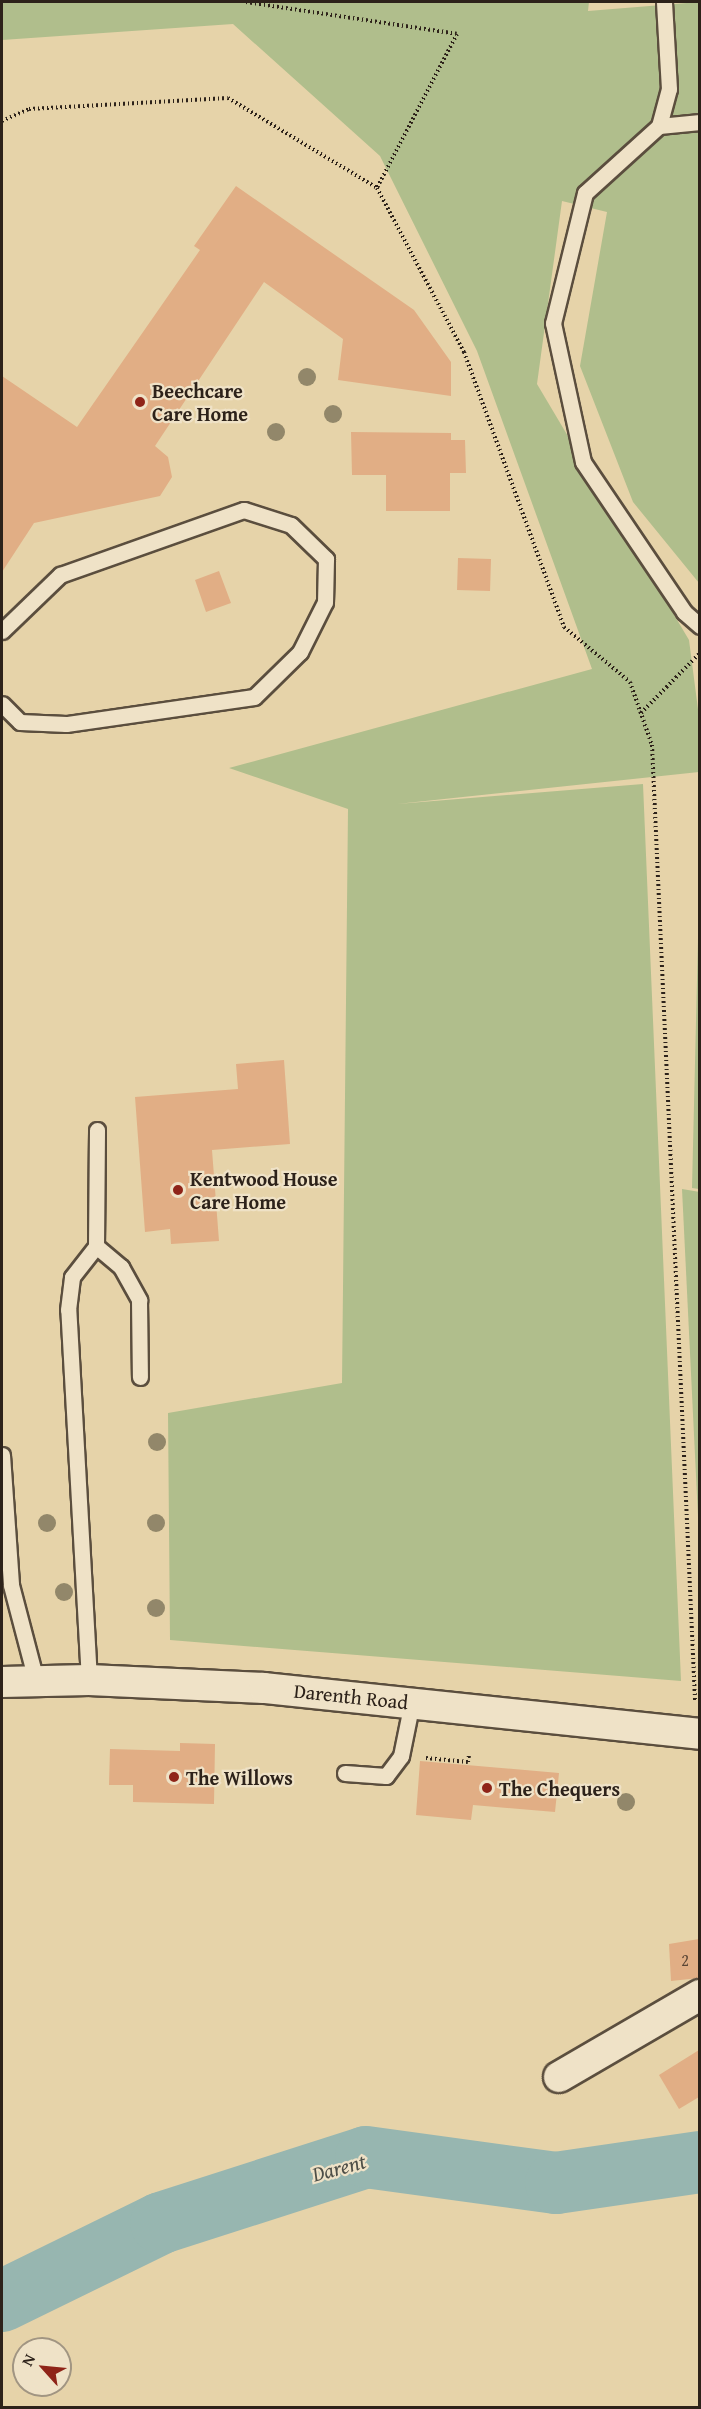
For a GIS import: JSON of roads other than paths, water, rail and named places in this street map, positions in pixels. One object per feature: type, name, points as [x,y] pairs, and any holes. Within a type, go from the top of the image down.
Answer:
[{"type":"street","name":"Darenth Road","points":[[2,1682],[89,1680],[264,1688],[412,1702],[481,1719],[698,1734]]},
{"type":"street","points":[[559,2077],[699,1995]]},
{"type":"lane","points":[[664,2],[669,89],[659,126],[585,193],[553,323],[583,462],[684,612],[699,626]]},
{"type":"lane","points":[[659,126],[699,122]]},
{"type":"lane","points":[[2,631],[60,575],[244,510],[291,525],[326,559],[325,602],[300,652],[254,697],[66,723],[20,722],[2,704]]},
{"type":"lane","points":[[89,1680],[68,1310],[72,1277],[96,1246],[97,1130]]},
{"type":"lane","points":[[96,1246],[122,1267],[139,1300],[140,1377]]},
{"type":"lane","points":[[2,1455],[11,1585],[36,1680]]},
{"type":"lane","points":[[345,1773],[386,1776],[401,1756],[412,1702]]},
{"type":"waterway","name":"Darent","points":[[2,2301],[161,2223],[366,2157],[556,2183],[700,2162]]},
{"type":"place","name":"Beechcare Care Home","points":[[140,402]]},
{"type":"place","name":"Kentwood House Care Home","points":[[178,1190]]},
{"type":"place","name":"The Willows","points":[[174,1777]]},
{"type":"place","name":"The Chequers","points":[[487,1788]]}]
